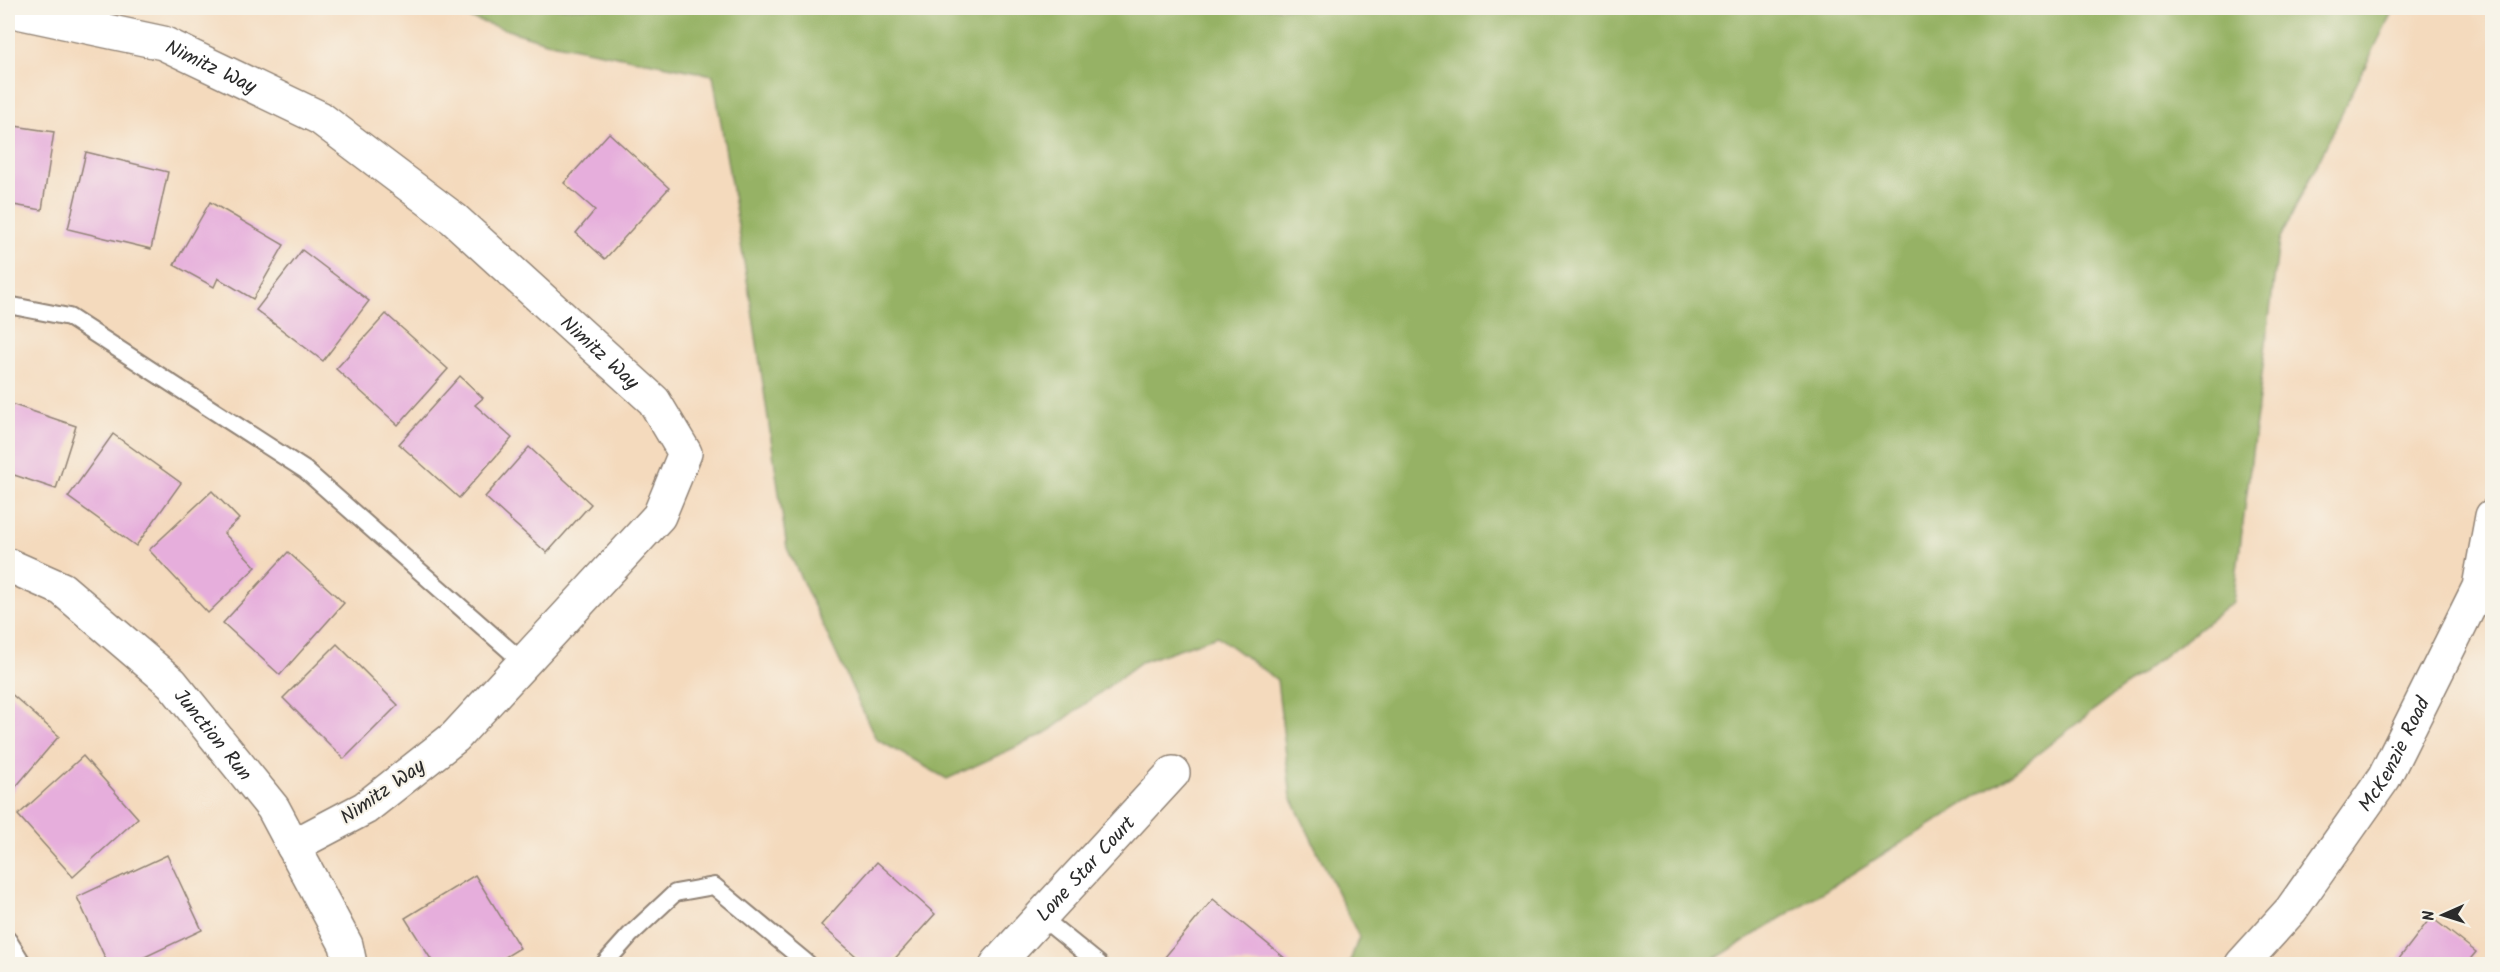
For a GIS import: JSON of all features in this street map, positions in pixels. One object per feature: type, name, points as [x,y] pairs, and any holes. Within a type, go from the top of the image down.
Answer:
[{"type":"street","name":"Nimitz Way","points":[[8,10],[163,43],[320,118],[454,219],[654,400],[685,453],[659,516],[455,737],[365,808],[293,846]]},
{"type":"street","name":"McKenzie Road","points":[[2242,964],[2291,910],[2384,777],[2479,587],[2493,516]]},
{"type":"street","name":"Junction Run","points":[[8,565],[62,589],[172,683],[273,808],[346,945],[350,964]]},
{"type":"street","name":"Lone Star Court","points":[[998,964],[1173,773]]},
{"type":"lane","points":[[8,304],[69,317],[305,470],[524,663]]},
{"type":"lane","points":[[604,964],[630,935],[675,893],[714,886],[808,964]]},
{"type":"lane","points":[[1041,917],[1099,964]]},
{"type":"lane","points":[[8,940],[22,964]]},
{"type":"green space","points":[[437,8],[2394,8],[2279,241],[2233,602],[2009,776],[1707,964],[1349,964],[1359,937],[1291,797],[1277,680],[1217,636],[1141,662],[1046,733],[947,779],[876,739],[787,548],[753,316],[713,75],[546,42]]},
{"type":"building","points":[[8,125],[54,132],[42,210],[8,204]]},
{"type":"building","points":[[609,133],[669,188],[605,259],[576,233],[595,210],[564,183]]},
{"type":"building","points":[[86,152],[168,172],[151,249],[68,229]]},
{"type":"building","points":[[210,202],[284,245],[253,299],[218,278],[214,287],[174,265]]},
{"type":"building","points":[[302,250],[369,301],[323,361],[256,310]]},
{"type":"building","points":[[386,314],[448,369],[398,425],[336,369]]},
{"type":"building","points":[[460,376],[483,398],[475,405],[512,438],[459,498],[399,444]]},
{"type":"building","points":[[8,403],[76,426],[56,489],[8,473]]},
{"type":"building","points":[[113,434],[181,483],[136,546],[68,497]]},
{"type":"building","points":[[529,447],[591,504],[547,553],[485,497]]},
{"type":"building","points":[[212,491],[239,519],[224,533],[256,567],[208,613],[149,550]]},
{"type":"building","points":[[288,552],[344,603],[280,675],[223,623]]},
{"type":"building","points":[[337,644],[398,705],[344,759],[283,698]]},
{"type":"building","points":[[8,691],[59,736],[8,796]]},
{"type":"building","points":[[83,756],[138,818],[73,877],[18,815]]},
{"type":"building","points":[[167,855],[202,930],[130,964],[108,964],[77,897]]},
{"type":"building","points":[[877,862],[935,914],[890,964],[865,964],[821,925]]},
{"type":"building","points":[[475,875],[520,948],[494,964],[434,964],[405,918]]},
{"type":"building","points":[[1213,899],[1292,964],[1160,963]]},
{"type":"building","points":[[2431,917],[2476,952],[2466,964],[2395,964]]}]
